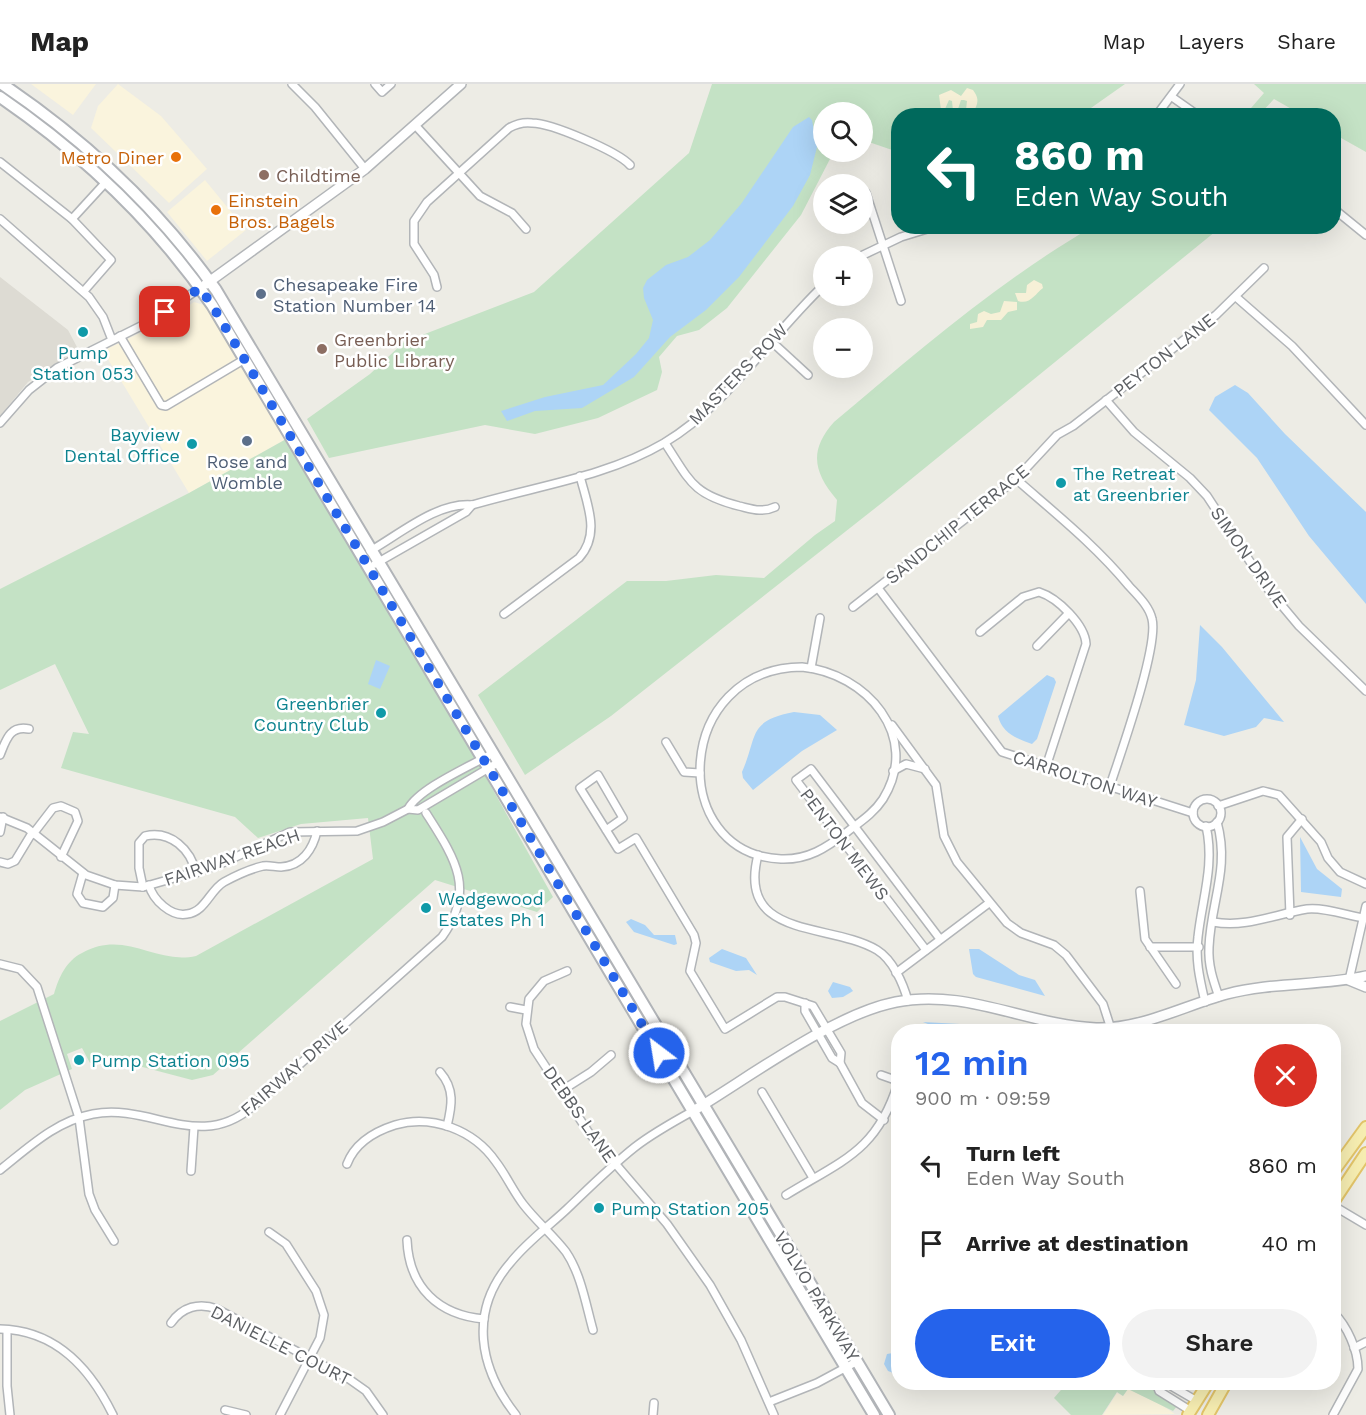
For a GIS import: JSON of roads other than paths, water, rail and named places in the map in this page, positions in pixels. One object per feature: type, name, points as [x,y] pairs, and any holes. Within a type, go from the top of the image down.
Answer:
[{"type":"main road","name":"VOLVO PARKWAY","points":[[2,84],[53,120],[112,170],[165,226],[210,281],[246,336],[368,552],[693,1111],[874,1415]]},
{"type":"main road","name":"VOLVO PARKWAY","points":[[0,97],[54,136],[106,182],[148,225],[200,288],[368,552]]},
{"type":"main road","name":"VOLVO PARKWAY","points":[[491,761],[703,1105],[889,1415]]},
{"type":"main road","points":[[1341,1161],[1366,1127]]},
{"type":"main road","points":[[1341,1193],[1366,1152]]},
{"type":"main road","points":[[1192,1409],[1204,1390]]},
{"type":"main road","points":[[1208,1415],[1222,1390]]},
{"type":"street","points":[[292,84],[315,107],[365,169]]},
{"type":"street","points":[[375,84],[382,92],[391,84]]},
{"type":"street","points":[[0,423],[45,376],[74,358],[151,321],[365,169],[460,84]]},
{"type":"street","points":[[1163,108],[1180,84]]},
{"type":"street","points":[[1172,97],[1188,108]]},
{"type":"street","points":[[437,287],[435,275],[417,251],[412,228],[422,206],[503,133],[522,123],[540,124],[607,148],[630,165]]},
{"type":"street","points":[[415,125],[480,196],[512,213],[526,229]]},
{"type":"street","points":[[0,162],[72,219],[111,260],[84,291]]},
{"type":"street","points":[[72,219],[106,182]]},
{"type":"street","points":[[873,214],[901,301]]},
{"type":"street","points":[[1341,214],[1366,235]]},
{"type":"street","points":[[0,219],[84,291],[98,310],[112,340]]},
{"type":"street","points":[[873,250],[908,234]]},
{"type":"street","name":"PEYTON LANE","points":[[1057,435],[1073,426],[1236,297],[1247,281],[1264,268]]},
{"type":"street","name":"MASTERS ROW","points":[[368,552],[433,515],[461,504],[472,505],[623,463],[665,442],[700,416],[813,297]]},
{"type":"street","points":[[1236,297],[1292,346],[1366,424]]},
{"type":"street","points":[[120,336],[161,405],[166,406],[245,358]]},
{"type":"street","points":[[771,341],[808,375]]},
{"type":"street","name":"SIMON DRIVE","points":[[1106,400],[1134,432],[1201,490],[1268,589],[1299,626],[1366,691]]},
{"type":"street","name":"SANDCHIP TERRACE","points":[[853,607],[1016,480],[1057,435]]},
{"type":"street","points":[[665,442],[689,479],[706,496],[760,511],[775,507]]},
{"type":"street","points":[[504,614],[579,558],[588,547],[592,535],[592,522],[580,476]]},
{"type":"street","points":[[1016,480],[1098,549],[1148,608],[1153,621],[1153,635],[1139,694],[1110,786]]},
{"type":"street","name":"MASTERS ROW","points":[[375,564],[466,512],[472,505]]},
{"type":"street","name":"CARROLTON WAY","points":[[879,588],[1002,752],[1193,813]]},
{"type":"street","points":[[980,632],[1030,593],[1047,594],[1081,628],[1086,644],[1046,767]]},
{"type":"street","points":[[1037,646],[1068,614]]},
{"type":"street","points":[[811,668],[819,618]]},
{"type":"street","points":[[888,721],[895,740],[894,771],[882,800],[855,826],[806,857],[782,859],[758,855],[738,844],[715,821],[704,800],[700,756],[705,734],[717,711],[733,693],[772,671],[811,668],[835,674],[854,684],[871,698],[925,769],[938,792],[944,836],[950,852],[989,903],[1014,928],[1054,945],[1066,955],[1103,1004],[1110,1024]]},
{"type":"street","points":[[0,755],[12,731],[21,728],[29,729]]},
{"type":"street","points":[[666,742],[684,772],[700,773]]},
{"type":"street","name":"FAIRWAY REACH","points":[[408,809],[412,801],[425,792],[491,761]]},
{"type":"street","name":"FAIRWAY REACH","points":[[2,817],[33,833],[83,873],[115,885],[146,886],[196,873],[226,862],[291,832],[364,829],[408,809],[418,810],[491,761]]},
{"type":"street","points":[[894,771],[906,764],[925,769]]},
{"type":"street","name":"PENTON MEWS","points":[[926,950],[796,780],[811,769],[940,939]]},
{"type":"street","points":[[606,830],[623,818],[598,776],[580,788],[606,830],[618,849],[636,838],[694,935],[696,943],[690,971],[725,1029],[777,997],[813,1006],[823,1033],[841,1053],[840,1063],[862,1103],[884,1120]]},
{"type":"street","points":[[1218,806],[1263,791],[1286,800],[1321,842],[1328,858],[1340,872],[1366,884]]},
{"type":"street","points":[[1217,822],[1206,826],[1198,824],[1193,813],[1195,804],[1203,800],[1212,800],[1218,806],[1220,814],[1217,822],[1221,836],[1222,869],[1209,947],[1210,973],[1220,997]]},
{"type":"street","points":[[0,862],[8,864],[15,861],[53,808],[62,806],[75,812],[78,818],[61,857]]},
{"type":"street","name":"FAIRWAY DRIVE","points":[[0,1170],[52,1130],[79,1118],[102,1113],[127,1114],[194,1127],[218,1125],[246,1113],[442,936],[451,924],[459,900],[458,872],[450,850],[426,813]]},
{"type":"street","points":[[0,832],[2,817]]},
{"type":"street","points":[[1290,915],[1287,837],[1302,819]]},
{"type":"street","points":[[1205,1002],[1196,964],[1210,872],[1210,842],[1206,826]]},
{"type":"street","points":[[196,873],[191,854],[184,846],[153,835],[145,836],[139,843],[139,868],[146,886],[155,898],[172,912],[184,915],[192,913],[223,882],[262,867],[286,867],[298,862],[311,848],[317,831]]},
{"type":"street","points":[[758,855],[754,873],[755,888],[765,909],[773,916],[874,949],[883,955],[896,973],[908,1001]]},
{"type":"street","points":[[83,873],[77,894],[83,903],[103,907],[113,898],[115,885]]},
{"type":"street","points":[[1140,891],[1145,939],[1176,984]]},
{"type":"street","points":[[896,973],[989,903]]},
{"type":"street","points":[[1349,980],[1366,906]]},
{"type":"street","points":[[1213,922],[1229,925],[1290,915],[1308,909],[1363,918]]},
{"type":"street","points":[[1150,947],[1209,947]]},
{"type":"street","points":[[0,964],[20,969],[38,987],[79,1118],[89,1194],[95,1210],[114,1241]]},
{"type":"street","points":[[510,1007],[526,1010],[529,999],[544,981],[567,971]]},
{"type":"street","points":[[1132,1024],[1220,997],[1259,989],[1349,980],[1366,976]]},
{"type":"street","points":[[1349,980],[1366,987]]},
{"type":"street","points":[[516,1415],[498,1390],[488,1368],[483,1336],[484,1319],[490,1296],[503,1272],[545,1229],[644,1140],[864,1011],[908,1001],[956,999],[1055,1024]]},
{"type":"street","name":"DEBBS LANE","points":[[526,1010],[526,1024],[534,1049],[589,1133],[667,1224],[710,1285],[741,1340],[774,1415]]},
{"type":"street","points":[[561,1091],[591,1072],[611,1055]]},
{"type":"street","points":[[440,1072],[447,1081],[452,1096],[447,1126]]},
{"type":"street","points":[[881,1075],[891,1079]]},
{"type":"street","points":[[762,1092],[813,1178]]},
{"type":"street","points":[[786,1194],[870,1141],[884,1120],[891,1101]]},
{"type":"street","points":[[347,1164],[360,1144],[391,1126],[416,1122],[447,1126],[467,1135],[488,1152],[523,1204],[573,1266],[593,1330]]},
{"type":"street","points":[[191,1171],[194,1127]]},
{"type":"street","points":[[1341,1209],[1366,1225]]},
{"type":"street","points":[[269,1232],[286,1244],[321,1300],[324,1322],[309,1358],[280,1415]]},
{"type":"street","points":[[407,1240],[412,1267],[432,1300],[455,1314],[484,1319]]},
{"type":"street","name":"DANIELLE COURT","points":[[171,1323],[187,1309],[208,1306],[357,1384],[373,1399],[383,1415]]},
{"type":"street","points":[[1333,1415],[1357,1373],[1358,1360],[1341,1322]]},
{"type":"street","points":[[10,1415],[4,1329],[42,1338],[70,1354],[95,1381],[113,1415]]},
{"type":"street","points":[[1354,1348],[1366,1342]]},
{"type":"street","points":[[769,1402],[856,1362]]},
{"type":"street","points":[[1159,1390],[1192,1409]]},
{"type":"street","points":[[1173,1390],[1192,1409]]},
{"type":"street","points":[[653,1415],[654,1403]]},
{"type":"street","points":[[225,1410],[246,1415]]},
{"type":"water","points":[[809,117],[812,120],[813,162],[810,175],[793,206],[739,277],[706,310],[670,337],[634,377],[582,408],[535,411],[507,421],[501,411],[545,397],[603,385],[636,354],[649,338],[653,320],[644,298],[643,288],[647,280],[666,265],[688,257],[710,240],[741,204],[793,127]]},
{"type":"water","points":[[1235,385],[1248,393],[1285,434],[1366,512],[1366,604],[1309,536],[1257,458],[1209,410],[1215,397]]},
{"type":"water","points":[[1200,625],[1222,647],[1284,722],[1264,718],[1256,727],[1224,736],[1184,725],[1196,680]]},
{"type":"water","points":[[376,660],[390,666],[380,689],[368,684]]},
{"type":"water","points":[[1047,675],[1054,678],[1056,682],[1037,739],[1032,744],[1007,731],[998,716]]},
{"type":"water","points":[[794,712],[820,715],[837,730],[802,751],[753,790],[743,778],[742,772],[756,732],[768,720]]},
{"type":"water","points":[[1300,837],[1317,869],[1342,889],[1341,897],[1301,892]]},
{"type":"water","points":[[631,919],[645,925],[654,935],[675,935],[677,944],[634,932],[626,922]]},
{"type":"water","points":[[722,949],[746,958],[757,975],[749,970],[736,971],[710,962],[709,958]]},
{"type":"water","points":[[969,949],[979,949],[1019,975],[1035,980],[1045,996],[976,977],[973,974]]},
{"type":"water","points":[[833,982],[850,987],[853,991],[843,997],[832,998],[828,991]]},
{"type":"water","points":[[923,1022],[960,1024],[928,1024]]},
{"type":"water","points":[[891,1353],[891,1372],[884,1364],[887,1354]]},
{"type":"place","name":"Metro Diner","points":[[176,157]]},
{"type":"place","name":"Childtime","points":[[264,175]]},
{"type":"place","name":"Einstein Bros. Bagels","points":[[216,210]]},
{"type":"place","name":"Chesapeake Fire Station Number 14","points":[[261,294]]},
{"type":"place","name":"Pump Station 053","points":[[83,332]]},
{"type":"place","name":"Greenbrier Public Library","points":[[322,349]]},
{"type":"place","name":"Rose and Womble","points":[[247,441]]},
{"type":"place","name":"Bayview Dental Office","points":[[192,444]]},
{"type":"place","name":"The Retreat at Greenbrier","points":[[1061,483]]},
{"type":"place","name":"Greenbrier Country Club","points":[[381,713]]},
{"type":"place","name":"Wedgewood Estates Ph 1","points":[[426,908]]},
{"type":"place","name":"Pump Station 095","points":[[79,1060]]},
{"type":"place","name":"Pump Station 205","points":[[599,1208]]}]
